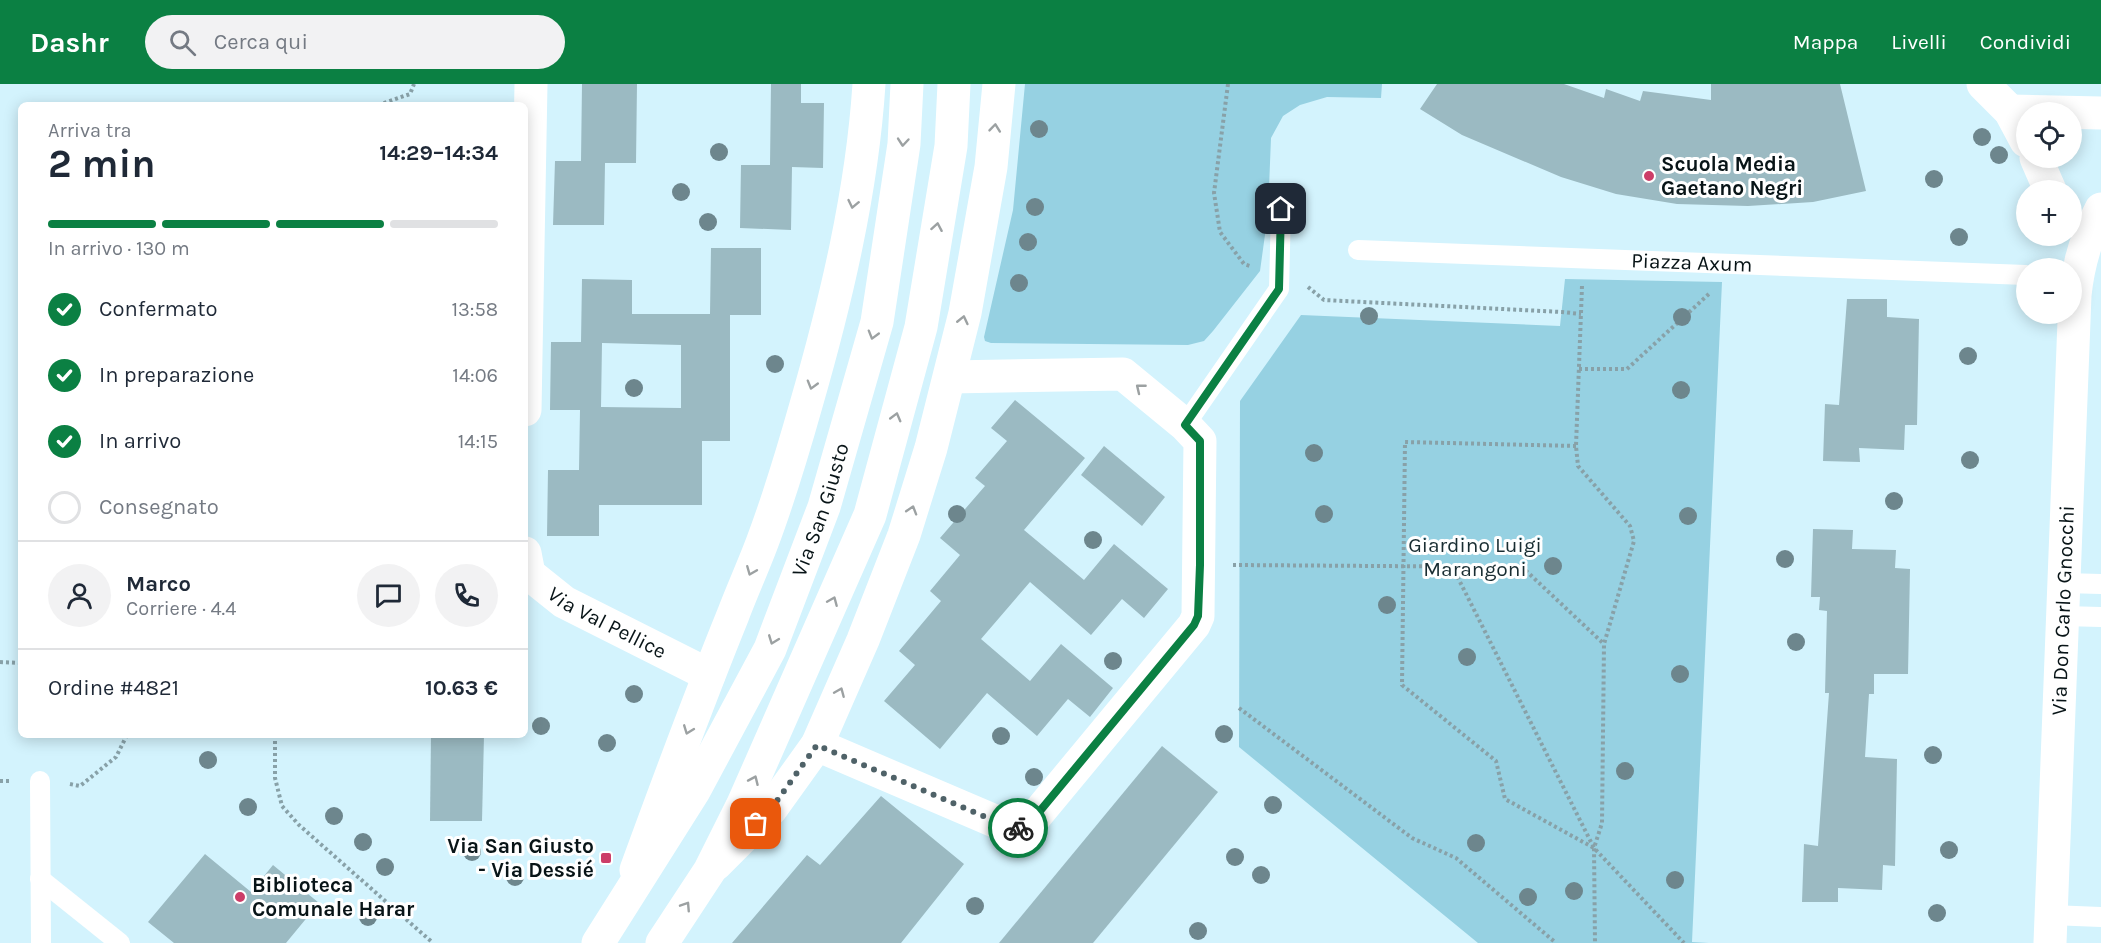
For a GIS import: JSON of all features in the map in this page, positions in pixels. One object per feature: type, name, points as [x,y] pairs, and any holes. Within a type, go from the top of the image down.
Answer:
[{"type":"street","points":[[528,247],[531,84]]},
{"type":"street","name":"Via San Giusto","points":[[626,897],[709,675],[762,543],[788,469],[825,338],[856,190],[869,84]]},
{"type":"street","name":"Via San Giusto","points":[[598,943],[694,791],[770,649],[824,507],[877,322],[903,144],[906,84]]},
{"type":"street","name":"Via San Giusto","points":[[662,943],[710,870],[744,804],[870,515],[921,327],[951,146],[954,84]]},
{"type":"street","name":"Via San Giusto","points":[[710,870],[771,809],[817,745],[863,640],[904,534],[931,448],[965,313],[991,166],[999,84]]},
{"type":"street","points":[[1983,84],[2010,111],[2016,122]]},
{"type":"street","points":[[2010,111],[2101,113]]},
{"type":"street","points":[[2081,258],[2092,226],[2101,209]]},
{"type":"street","name":"Via Don Carlo Gnocchi","points":[[2051,929],[2072,324]]},
{"type":"street","points":[[817,745],[1011,828],[1021,828],[1030,823],[1194,625],[1198,616],[1200,441],[1185,425],[1123,374],[950,377]]},
{"type":"street","name":"Via Val Pellice","points":[[528,569],[529,574],[564,602],[709,675]]},
{"type":"lane","points":[[1185,425],[1279,289],[1281,209]]},
{"type":"lane","name":"Piazza Axum","points":[[1358,250],[2016,275]]},
{"type":"lane","points":[[2064,583],[2101,584]]},
{"type":"lane","points":[[2063,616],[2101,617]]},
{"type":"lane","points":[[40,781],[41,943]]},
{"type":"lane","points":[[40,879],[120,943]]},
{"type":"lane","points":[[2051,929],[2101,917]]},
{"type":"path","points":[[387,102],[410,94],[414,84]]},
{"type":"path","points":[[1228,84],[1214,193],[1220,232],[1244,264],[1252,267]]},
{"type":"path","points":[[1583,258],[1576,446],[1578,466],[1630,526],[1634,541],[1604,644],[1602,823],[1594,848],[1595,943]]},
{"type":"path","points":[[1579,369],[1627,369],[1722,282],[1746,265]]},
{"type":"path","points":[[1306,276],[1308,287],[1324,300],[1581,314]]},
{"type":"path","points":[[1576,446],[1405,442],[1402,685],[1496,761],[1505,799],[1594,848]]},
{"type":"path","points":[[1200,565],[1522,567],[1604,644]]},
{"type":"path","points":[[1452,566],[1594,848],[1684,943]]},
{"type":"path","points":[[0,662],[18,663]]},
{"type":"path","points":[[1239,708],[1412,838],[1456,858],[1556,943]]},
{"type":"path","points":[[275,738],[275,778],[282,806],[299,825],[433,943]]},
{"type":"green space","points":[[1025,84],[1382,84],[1381,98],[1327,97],[1300,105],[1283,116],[1271,138],[1268,213],[1260,271],[1204,341],[1188,345],[991,343],[985,341],[984,337],[1013,210]]},
{"type":"green space","name":"Giardino Luigi Marangoni","points":[[1565,279],[1722,282],[1692,942],[1709,943],[1478,943],[1239,747],[1240,401],[1301,315],[1560,326]]},
{"type":"building","points":[[582,84],[637,84],[636,163],[605,163],[604,225],[553,225],[555,161],[581,161]]},
{"type":"building","points":[[771,84],[801,84],[801,103],[824,103],[823,168],[792,167],[791,230],[740,228],[741,165],[770,165]]},
{"type":"building","points":[[1437,84],[1564,84],[1604,98],[1606,89],[1640,101],[1643,91],[1711,100],[1711,84],[1840,84],[1866,191],[1813,202],[1748,206],[1677,204],[1616,194],[1561,177],[1462,135],[1420,109]]},
{"type":"building","points":[[711,248],[761,248],[761,315],[730,315],[730,441],[702,441],[702,505],[599,505],[599,536],[547,536],[548,470],[579,470],[580,410],[550,410],[551,342],[581,342],[582,279],[632,280],[632,314],[710,314]],"holes":[[[602,343],[681,345],[681,408],[601,407]]]},
{"type":"building","points":[[1847,299],[1887,299],[1887,317],[1919,319],[1917,425],[1905,425],[1904,450],[1859,448],[1860,462],[1823,461],[1825,404],[1839,405]]},
{"type":"building","points":[[1015,400],[1085,458],[1024,530],[1084,580],[1114,544],[1168,589],[1144,618],[1122,599],[1091,635],[1030,582],[981,639],[1030,681],[1061,644],[1113,688],[1090,717],[1068,699],[1037,736],[987,693],[940,749],[884,701],[915,665],[899,651],[941,601],[930,591],[960,555],[940,538],[985,486],[975,478],[1007,441],[991,428]]},
{"type":"building","points":[[1104,446],[1165,497],[1142,526],[1081,475]]},
{"type":"building","points":[[1813,529],[1853,530],[1852,549],[1896,550],[1895,568],[1910,569],[1908,674],[1874,674],[1874,694],[1869,694],[1865,757],[1897,759],[1895,866],[1883,865],[1882,890],[1838,888],[1838,902],[1802,902],[1804,844],[1818,846],[1829,693],[1825,693],[1827,611],[1819,610],[1820,597],[1811,597]]},
{"type":"building","points":[[431,738],[484,738],[482,821],[430,821]]},
{"type":"building","points":[[1162,746],[1218,792],[1093,943],[999,943]]},
{"type":"building","points":[[881,796],[964,864],[901,943],[732,943],[807,855],[820,865]]},
{"type":"building","name":"Biblioteca Comunale Harar","points":[[205,854],[251,892],[273,865],[319,903],[286,943],[174,943],[148,922]]},
{"type":"way so far","points":[[756,824],[771,809],[817,745],[1011,828],[1018,828]]},
{"type":"place","name":"Scuola Media Gaetano Negri","points":[[1649,176]]},
{"type":"place","name":"Via San Giusto - Via Dessié","points":[[606,858]]},
{"type":"place","name":"Biblioteca Comunale Harar","points":[[240,897]]},
{"type":"route","points":[[1018,828],[1030,823],[1194,625],[1198,616],[1200,441],[1185,425],[1279,289],[1281,209]]}]
